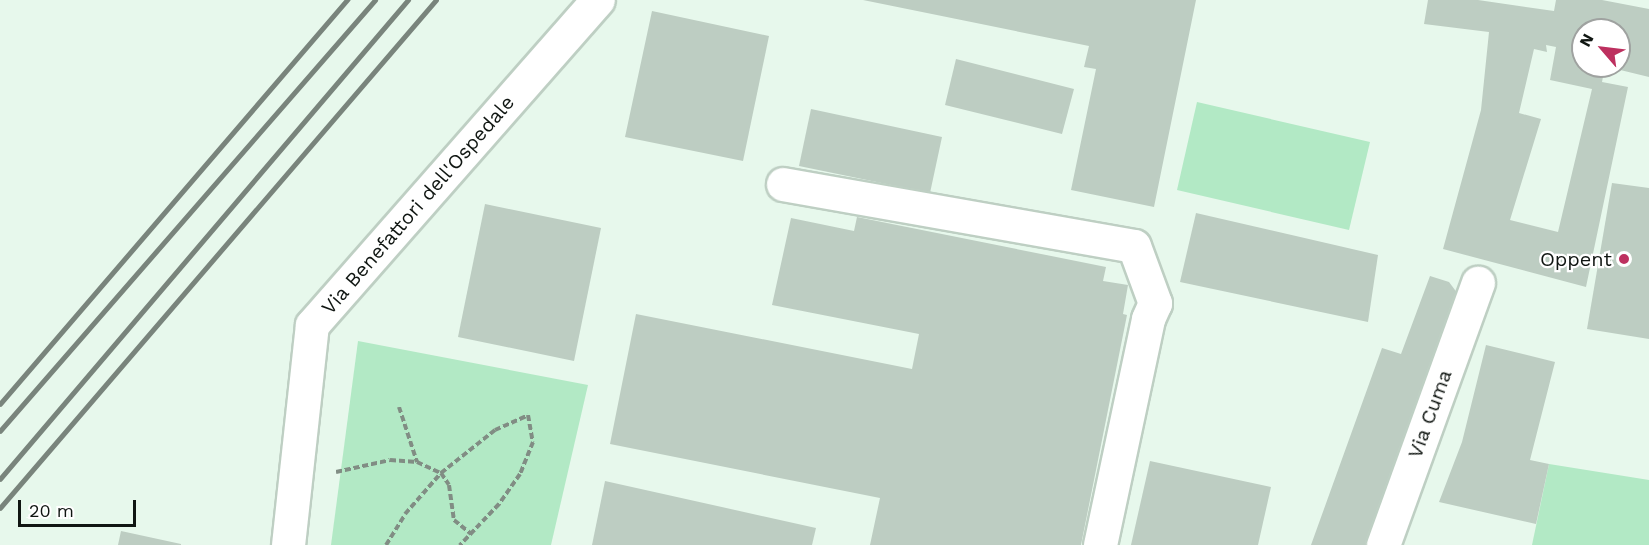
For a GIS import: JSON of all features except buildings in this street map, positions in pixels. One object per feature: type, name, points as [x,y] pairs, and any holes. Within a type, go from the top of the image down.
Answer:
[{"type":"lane","name":"Via Benefattori dell'Ospedale","points":[[288,545],[312,325],[598,0]]},
{"type":"lane","points":[[783,184],[1134,246],[1155,303],[1148,319],[1100,545]]},
{"type":"lane","name":"Via Cuma","points":[[1383,545],[1478,283]]},
{"type":"path","points":[[399,407],[417,462]]},
{"type":"path","points":[[386,545],[405,514],[441,473],[495,430],[528,415],[533,442],[520,474],[499,504],[460,545]]},
{"type":"path","points":[[336,472],[390,460],[417,462],[441,473],[449,485],[454,520],[471,534]]},
{"type":"green space","points":[[1197,102],[1370,142],[1349,230],[1177,190]]},
{"type":"green space","points":[[358,341],[588,385],[551,545],[331,545]]},
{"type":"green space","points":[[1549,464],[1649,480],[1649,545],[1532,545]]},
{"type":"railway","points":[[0,404],[347,0]]},
{"type":"railway","points":[[0,431],[375,0]]},
{"type":"railway","points":[[0,479],[408,0]]},
{"type":"railway","points":[[0,508],[436,0]]},
{"type":"place","name":"Oppent","points":[[1624,259]]}]
